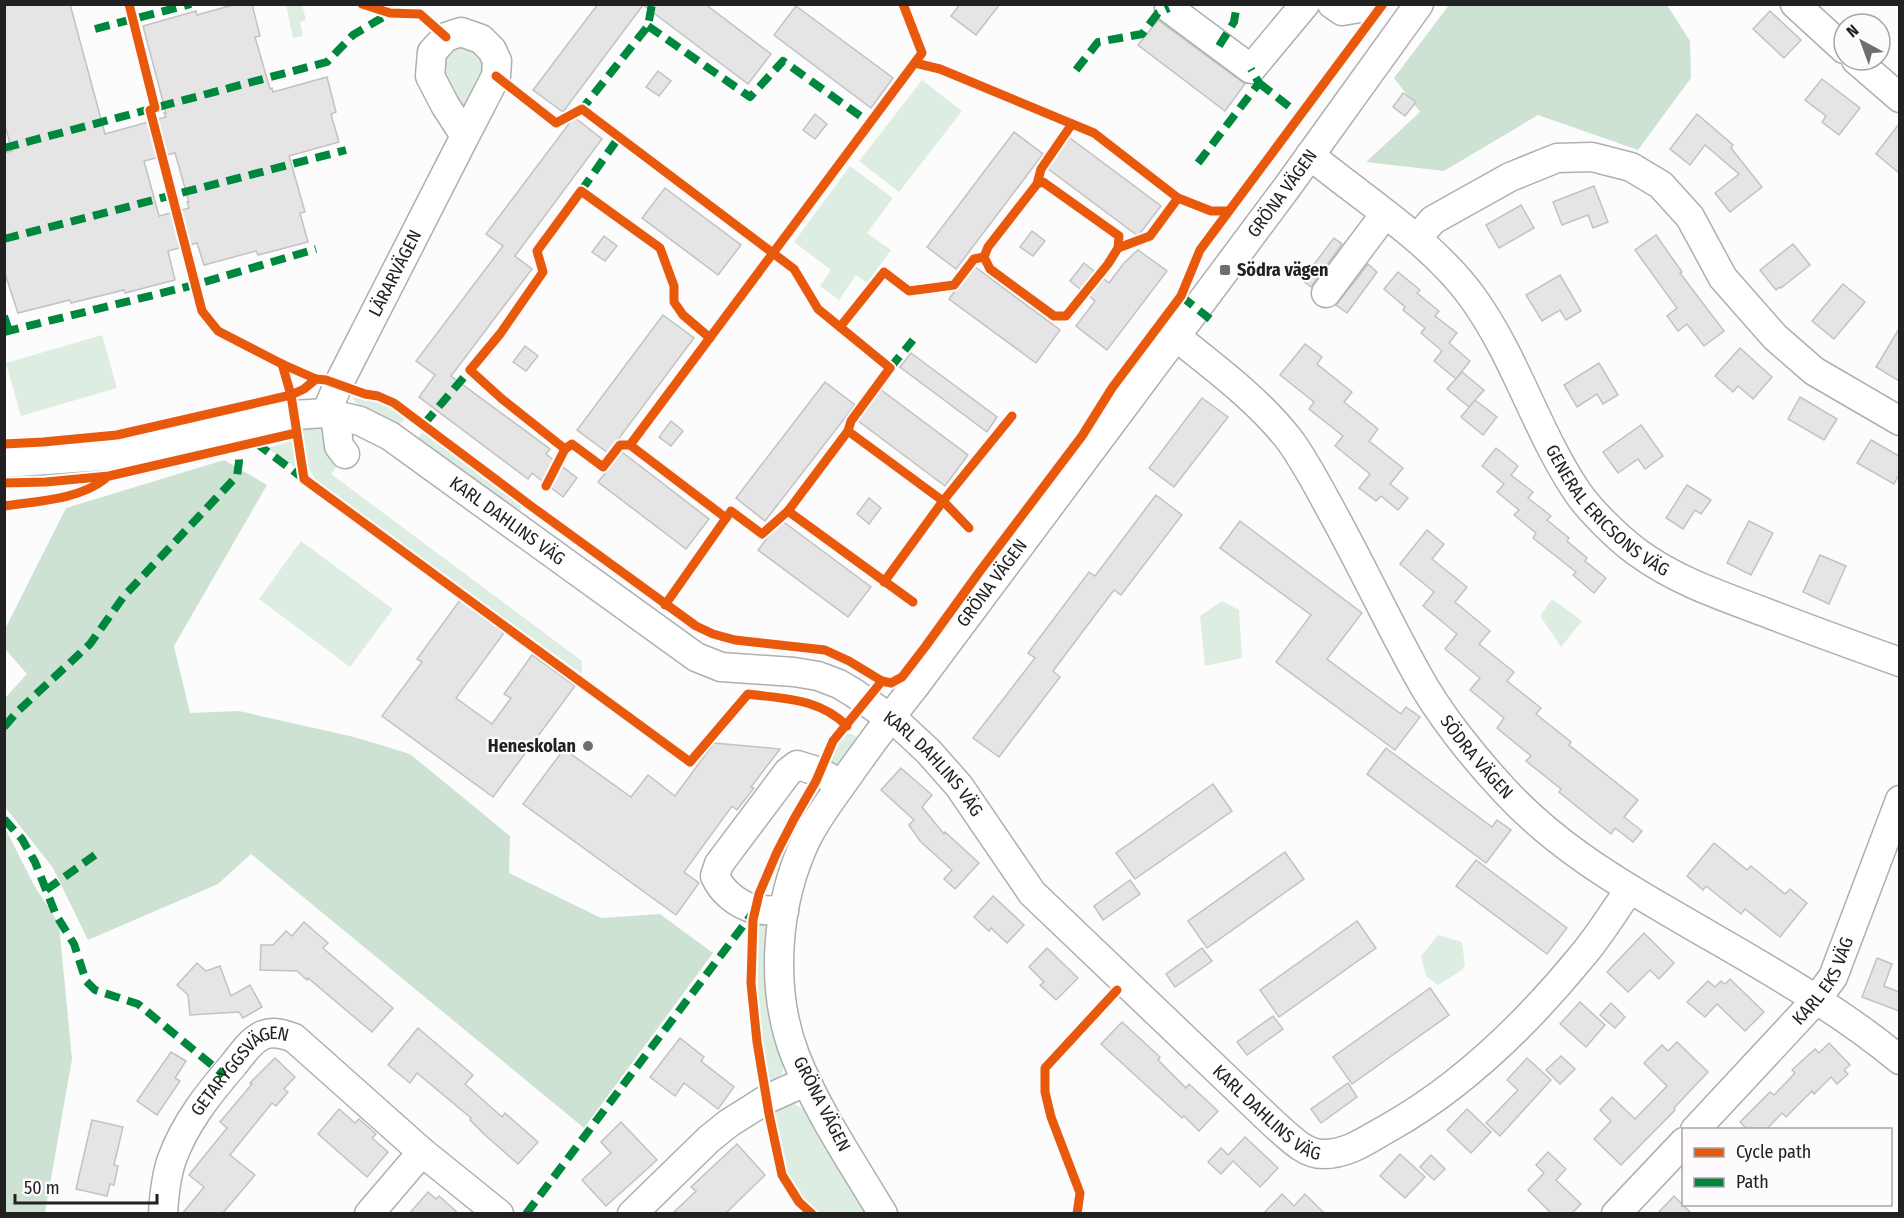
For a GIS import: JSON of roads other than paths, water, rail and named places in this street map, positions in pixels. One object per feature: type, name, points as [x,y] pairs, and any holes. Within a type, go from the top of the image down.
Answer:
[{"type":"street","points":[[1172,4],[1169,8],[1251,69],[1305,4]]},
{"type":"street","points":[[1332,4],[1342,11],[1360,8],[1363,4]]},
{"type":"street","name":"GRÖNA VÄGEN","points":[[883,1214],[822,1111],[807,1082],[789,1035],[780,989],[780,951],[784,911],[793,874],[807,838],[890,717],[1310,155],[1419,4]]},
{"type":"street","points":[[1795,4],[1832,38]]},
{"type":"street","points":[[1870,72],[1899,98]]},
{"type":"street","name":"LÄRARVÄGEN","points":[[331,413],[338,384],[465,136]]},
{"type":"street","name":"GENERAL ERICSONS VÄG","points":[[1310,155],[1417,238],[1451,271],[1493,328],[1558,460],[1577,492],[1602,520],[1635,550],[1665,571],[1703,590],[1899,662]]},
{"type":"street","points":[[1417,238],[1433,220],[1510,177],[1557,158],[1592,157],[1631,167],[1661,185],[1690,217],[1723,278],[1775,337],[1814,370],[1899,421]]},
{"type":"street","points":[[1326,293],[1385,214]]},
{"type":"street","name":"SÖDRA VÄGEN","points":[[1174,336],[1254,403],[1291,442],[1350,543],[1418,676],[1468,750],[1505,792],[1539,825],[1578,856],[1816,1000],[1899,1060]]},
{"type":"street","points":[[331,413],[339,446],[345,454]]},
{"type":"street","name":"KARL DAHLINS VÄG","points":[[4,463],[116,455],[293,415],[331,413],[360,421],[390,436],[696,657],[721,667],[818,676],[839,684],[890,717],[928,751],[959,786],[1032,893],[1274,1124],[1301,1147],[1317,1153],[1347,1151],[1357,1146],[1412,1115],[1459,1081],[1537,1008],[1584,955],[1630,889]]},
{"type":"street","points":[[784,911],[755,909],[727,893],[719,886],[716,876],[720,864],[788,772],[797,765],[820,772],[841,786]]},
{"type":"street","name":"KARL EKS VÄG","points":[[1697,1128],[1816,1000],[1833,977],[1899,800]]},
{"type":"street","name":"GETARYGGSVÄGEN","points":[[163,1214],[164,1194],[171,1161],[201,1104],[248,1047],[263,1035],[281,1032],[294,1038],[423,1152],[499,1214]]},
{"type":"street","points":[[632,1214],[709,1139],[729,1123],[766,1099],[807,1082]]},
{"type":"street","points":[[1616,1214],[1682,1143]]},
{"type":"street","points":[[369,1214],[423,1152]]},
{"type":"place","name":"Södra vägen","points":[[1225,270]]},
{"type":"place","name":"Heneskolan","points":[[588,746]]}]
